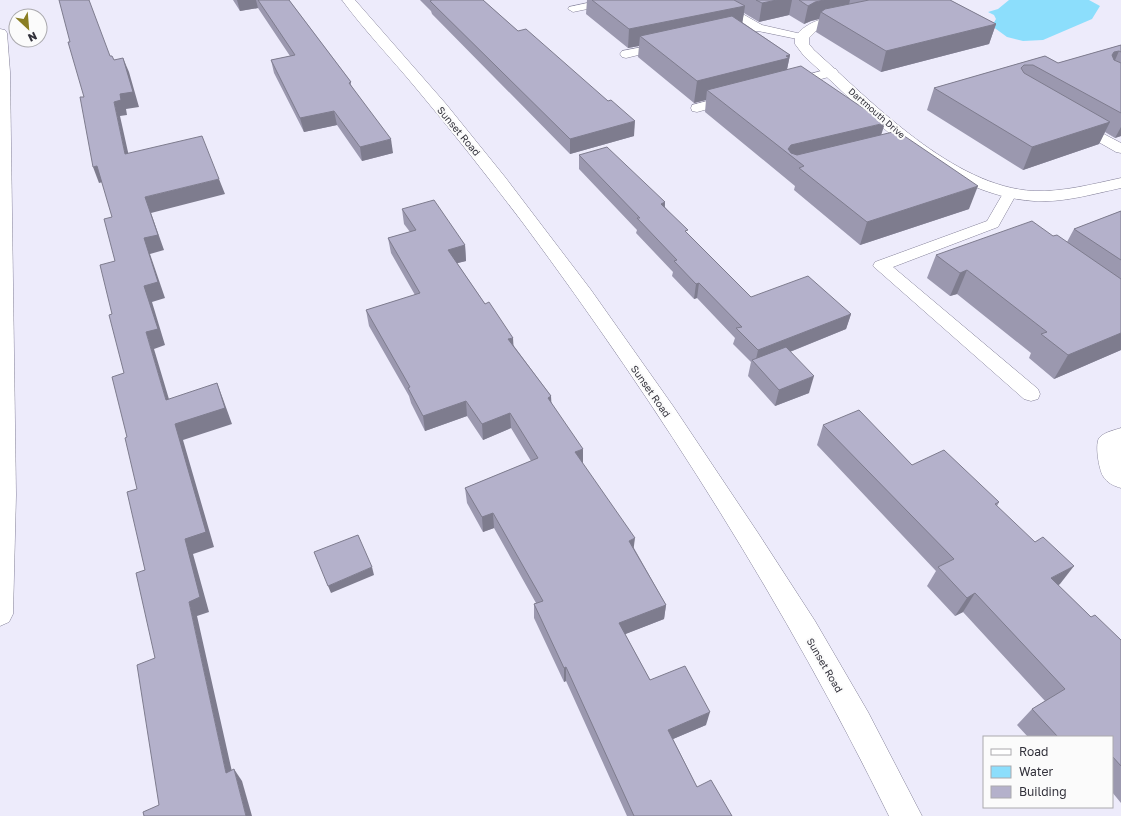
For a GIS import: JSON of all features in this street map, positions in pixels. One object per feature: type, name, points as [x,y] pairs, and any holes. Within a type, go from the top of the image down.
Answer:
[{"type":"street","name":"Sunset Road","points":[[348,0],[470,144],[552,250],[657,399],[730,508],[786,597],[844,697],[906,816]]},
{"type":"street","points":[[802,37],[807,30],[816,25],[854,11]]},
{"type":"street","points":[[0,33],[3,80],[4,495],[0,614]]},
{"type":"street","name":"Dartmouth Drive","points":[[802,37],[802,44],[911,142],[960,174],[986,186],[1010,193],[1033,196],[1065,194],[1120,185]]},
{"type":"street","points":[[1121,437],[1108,443],[1112,471],[1121,479]]},
{"type":"lane","points":[[573,9],[617,0]]},
{"type":"lane","points":[[710,0],[758,28]]},
{"type":"lane","points":[[716,34],[732,30],[758,28],[802,37]]},
{"type":"lane","points":[[626,54],[671,44]]},
{"type":"lane","points":[[779,86],[832,72]]},
{"type":"lane","points":[[697,108],[742,96]]},
{"type":"lane","points":[[1067,118],[1121,149]]},
{"type":"lane","points":[[896,146],[911,142]]},
{"type":"lane","points":[[1010,193],[1000,226],[881,266],[1031,394]]},
{"type":"water","points":[[1009,0],[1089,0],[1100,6],[1092,19],[1043,40],[1023,41],[1007,37],[992,26],[996,19],[994,15],[988,12],[998,9]]},
{"type":"building","points":[[59,0],[89,0],[110,56],[112,56],[114,60],[123,58],[133,92],[120,94],[121,100],[114,102],[125,154],[202,136],[219,179],[145,197],[158,235],[144,238],[158,282],[144,286],[158,329],[146,332],[166,400],[217,383],[225,408],[175,424],[206,532],[185,539],[200,597],[189,602],[226,773],[234,769],[246,816],[144,816],[143,812],[159,805],[137,665],[155,658],[136,573],[145,570],[127,492],[137,489],[125,438],[127,437],[112,377],[124,373],[109,315],[112,314],[100,265],[115,261],[104,219],[112,217],[97,166],[93,167],[80,97],[84,97],[68,42],[70,42]]},
{"type":"building","points":[[258,0],[289,0],[351,82],[349,83],[391,139],[360,147],[334,111],[300,118],[271,60],[295,55]]},
{"type":"building","points":[[483,0],[518,31],[526,29],[608,101],[611,100],[635,121],[570,139],[430,1]]},
{"type":"building","points":[[592,0],[734,0],[745,6],[629,29]]},
{"type":"building","points":[[756,0],[777,0],[762,3]]},
{"type":"building","points":[[799,0],[824,0],[815,2],[808,6]]},
{"type":"building","points":[[869,0],[950,0],[996,24],[886,51],[821,12],[825,9]]},
{"type":"building","points":[[732,16],[790,55],[786,56],[789,58],[697,81],[640,36]]},
{"type":"building","points":[[1121,45],[1121,52],[1114,52],[1112,55],[1114,60],[1121,63],[1121,113],[1033,65],[1024,65],[1021,68],[1024,73],[1110,122],[1032,147],[934,88],[1045,56],[1058,63]]},
{"type":"building","points":[[801,66],[885,123],[791,145],[788,149],[791,153],[797,155],[897,131],[978,186],[867,222],[799,168],[804,166],[707,90]]},
{"type":"building","points":[[607,147],[665,202],[661,204],[688,230],[685,231],[751,297],[808,276],[851,314],[758,350],[736,328],[742,327],[699,283],[696,284],[674,261],[677,260],[637,218],[640,218],[579,155]]},
{"type":"building","points":[[434,200],[465,245],[448,250],[485,304],[489,302],[513,338],[508,339],[551,396],[548,398],[583,449],[575,452],[635,538],[629,541],[666,605],[619,623],[650,680],[685,666],[710,712],[668,730],[697,787],[711,780],[732,816],[634,816],[566,667],[564,668],[534,604],[543,601],[493,513],[482,517],[465,488],[538,458],[510,413],[482,424],[466,401],[423,416],[408,388],[410,387],[366,310],[420,293],[388,238],[416,230],[402,209]]},
{"type":"building","points":[[1121,211],[1121,260],[1074,229]]},
{"type":"building","points":[[1032,221],[1053,236],[1057,235],[1121,279],[1121,333],[1068,355],[1041,334],[1047,332],[967,270],[960,273],[936,255]]},
{"type":"building","points":[[786,347],[814,376],[779,390],[752,360]]},
{"type":"building","points":[[859,410],[912,465],[944,450],[999,502],[995,504],[1035,542],[1043,537],[1074,566],[1051,578],[1091,617],[1095,615],[1121,640],[1121,766],[1113,757],[1113,736],[1057,736],[1032,709],[1065,689],[975,593],[967,598],[938,567],[954,559],[823,425]]},
{"type":"building","points":[[358,535],[372,567],[328,586],[314,552]]}]
